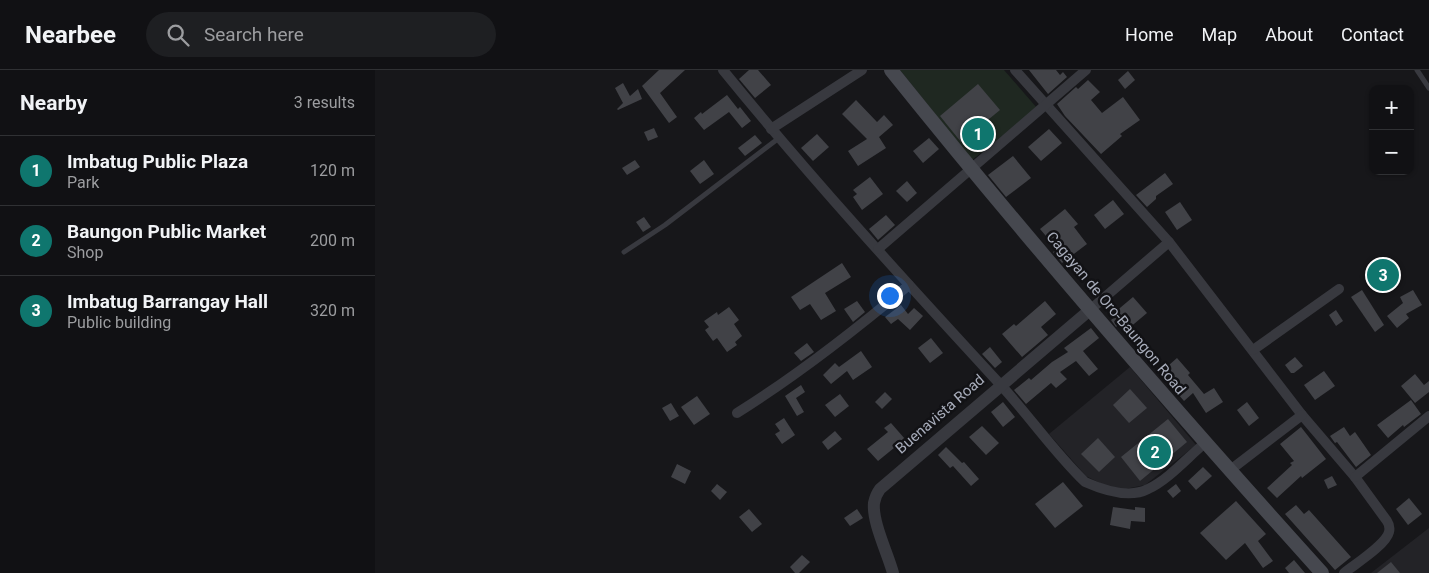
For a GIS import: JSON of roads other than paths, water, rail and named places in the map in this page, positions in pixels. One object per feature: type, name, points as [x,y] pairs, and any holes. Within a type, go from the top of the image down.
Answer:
[{"type":"main road","name":"Cagayan de Oro-Baungon Road","points":[[891,70],[971,169],[1205,443],[1322,573]]},
{"type":"street","points":[[723,70],[771,129],[1001,384],[1085,482],[1101,489],[1127,493],[1147,490],[1161,481],[1205,443]]},
{"type":"street","points":[[771,129],[862,70]]},
{"type":"street","points":[[1015,70],[1169,242],[1302,415],[1355,477],[1387,521],[1389,533],[1384,541],[1344,573]]},
{"type":"street","points":[[879,249],[1086,70]]},
{"type":"street","points":[[1091,309],[1169,242]]},
{"type":"street","points":[[737,413],[773,391],[860,326],[909,284]]},
{"type":"street","points":[[1253,350],[1339,289]]},
{"type":"street","name":"Buenavista Road","points":[[893,573],[875,518],[875,499],[880,488],[1091,309]]},
{"type":"street","points":[[1229,471],[1302,415]]},
{"type":"street","points":[[1355,477],[1429,416]]},
{"type":"lane","points":[[1417,70],[1429,88]]},
{"type":"lane","points":[[624,252],[665,225],[779,138]]},
{"type":"place","name":"Imbatug Public Plaza","points":[[978,134]]},
{"type":"place","name":"Imbatug Barrangay Hall","points":[[1383,275]]},
{"type":"place","name":"Baungon Public Market","points":[[1155,452]]}]
